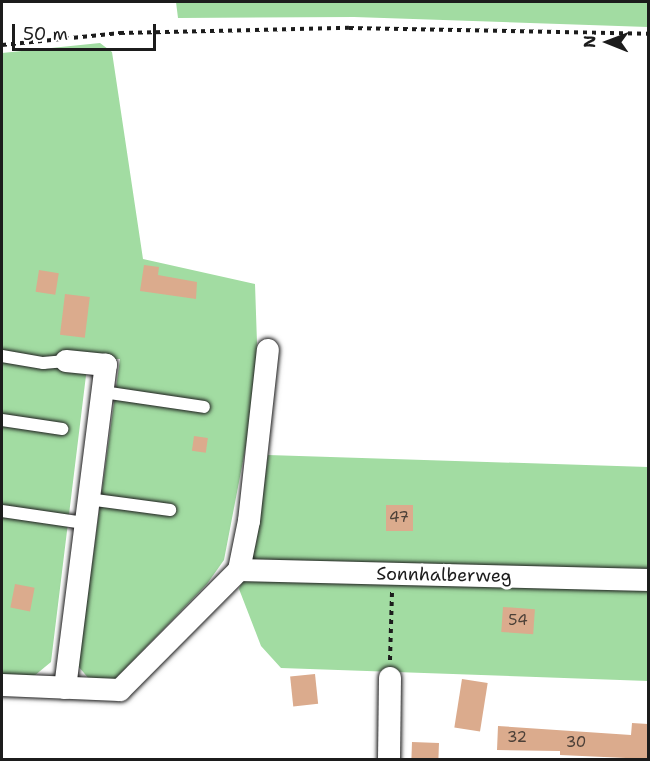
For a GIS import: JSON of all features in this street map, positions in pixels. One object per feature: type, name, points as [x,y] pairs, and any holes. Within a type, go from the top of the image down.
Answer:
[{"type":"street","points":[[2,685],[120,690],[239,570],[249,521],[268,350]]},
{"type":"street","points":[[65,688],[87,499],[106,365],[66,361]]},
{"type":"street","name":"Sonnhalberweg","points":[[239,570],[648,580]]},
{"type":"street","points":[[389,759],[390,678]]},
{"type":"lane","points":[[2,356],[43,363],[66,361]]},
{"type":"lane","points":[[103,392],[204,407]]},
{"type":"lane","points":[[2,420],[62,429]]},
{"type":"lane","points":[[87,499],[170,510]]},
{"type":"lane","points":[[2,511],[84,523]]},
{"type":"path","points":[[2,45],[120,33],[349,28],[648,34]]},
{"type":"path","points":[[390,678],[392,574]]},
{"type":"green space","points":[[176,2],[648,2],[648,27],[354,17],[178,18]]},
{"type":"green space","points":[[100,43],[112,52],[143,259],[255,284],[257,343],[253,409],[224,560],[207,584],[114,680],[90,680],[78,666],[120,359],[88,359],[51,662],[34,676],[2,675],[2,53]]},
{"type":"green space","points":[[268,455],[648,467],[648,681],[281,668],[261,646],[239,589],[256,544]]},
{"type":"building","points":[[144,265],[159,267],[158,275],[197,282],[196,299],[140,291]]},
{"type":"building","points":[[39,270],[59,273],[55,295],[36,292]]},
{"type":"building","points":[[65,294],[90,297],[85,338],[60,335]]},
{"type":"building","points":[[194,436],[208,438],[206,453],[192,451]]},
{"type":"building","points":[[386,505],[413,505],[413,531],[386,531]]},
{"type":"building","points":[[15,584],[35,588],[30,611],[10,608]]},
{"type":"building","points":[[503,607],[535,609],[533,634],[501,632]]},
{"type":"building","points":[[315,674],[318,704],[293,706],[290,677]]},
{"type":"building","points":[[462,679],[488,683],[480,731],[454,727]]},
{"type":"building","points":[[632,723],[648,724],[648,759],[560,755],[560,751],[497,750],[498,726],[631,735]]},
{"type":"building","points":[[412,742],[439,743],[438,760],[411,759]]}]
